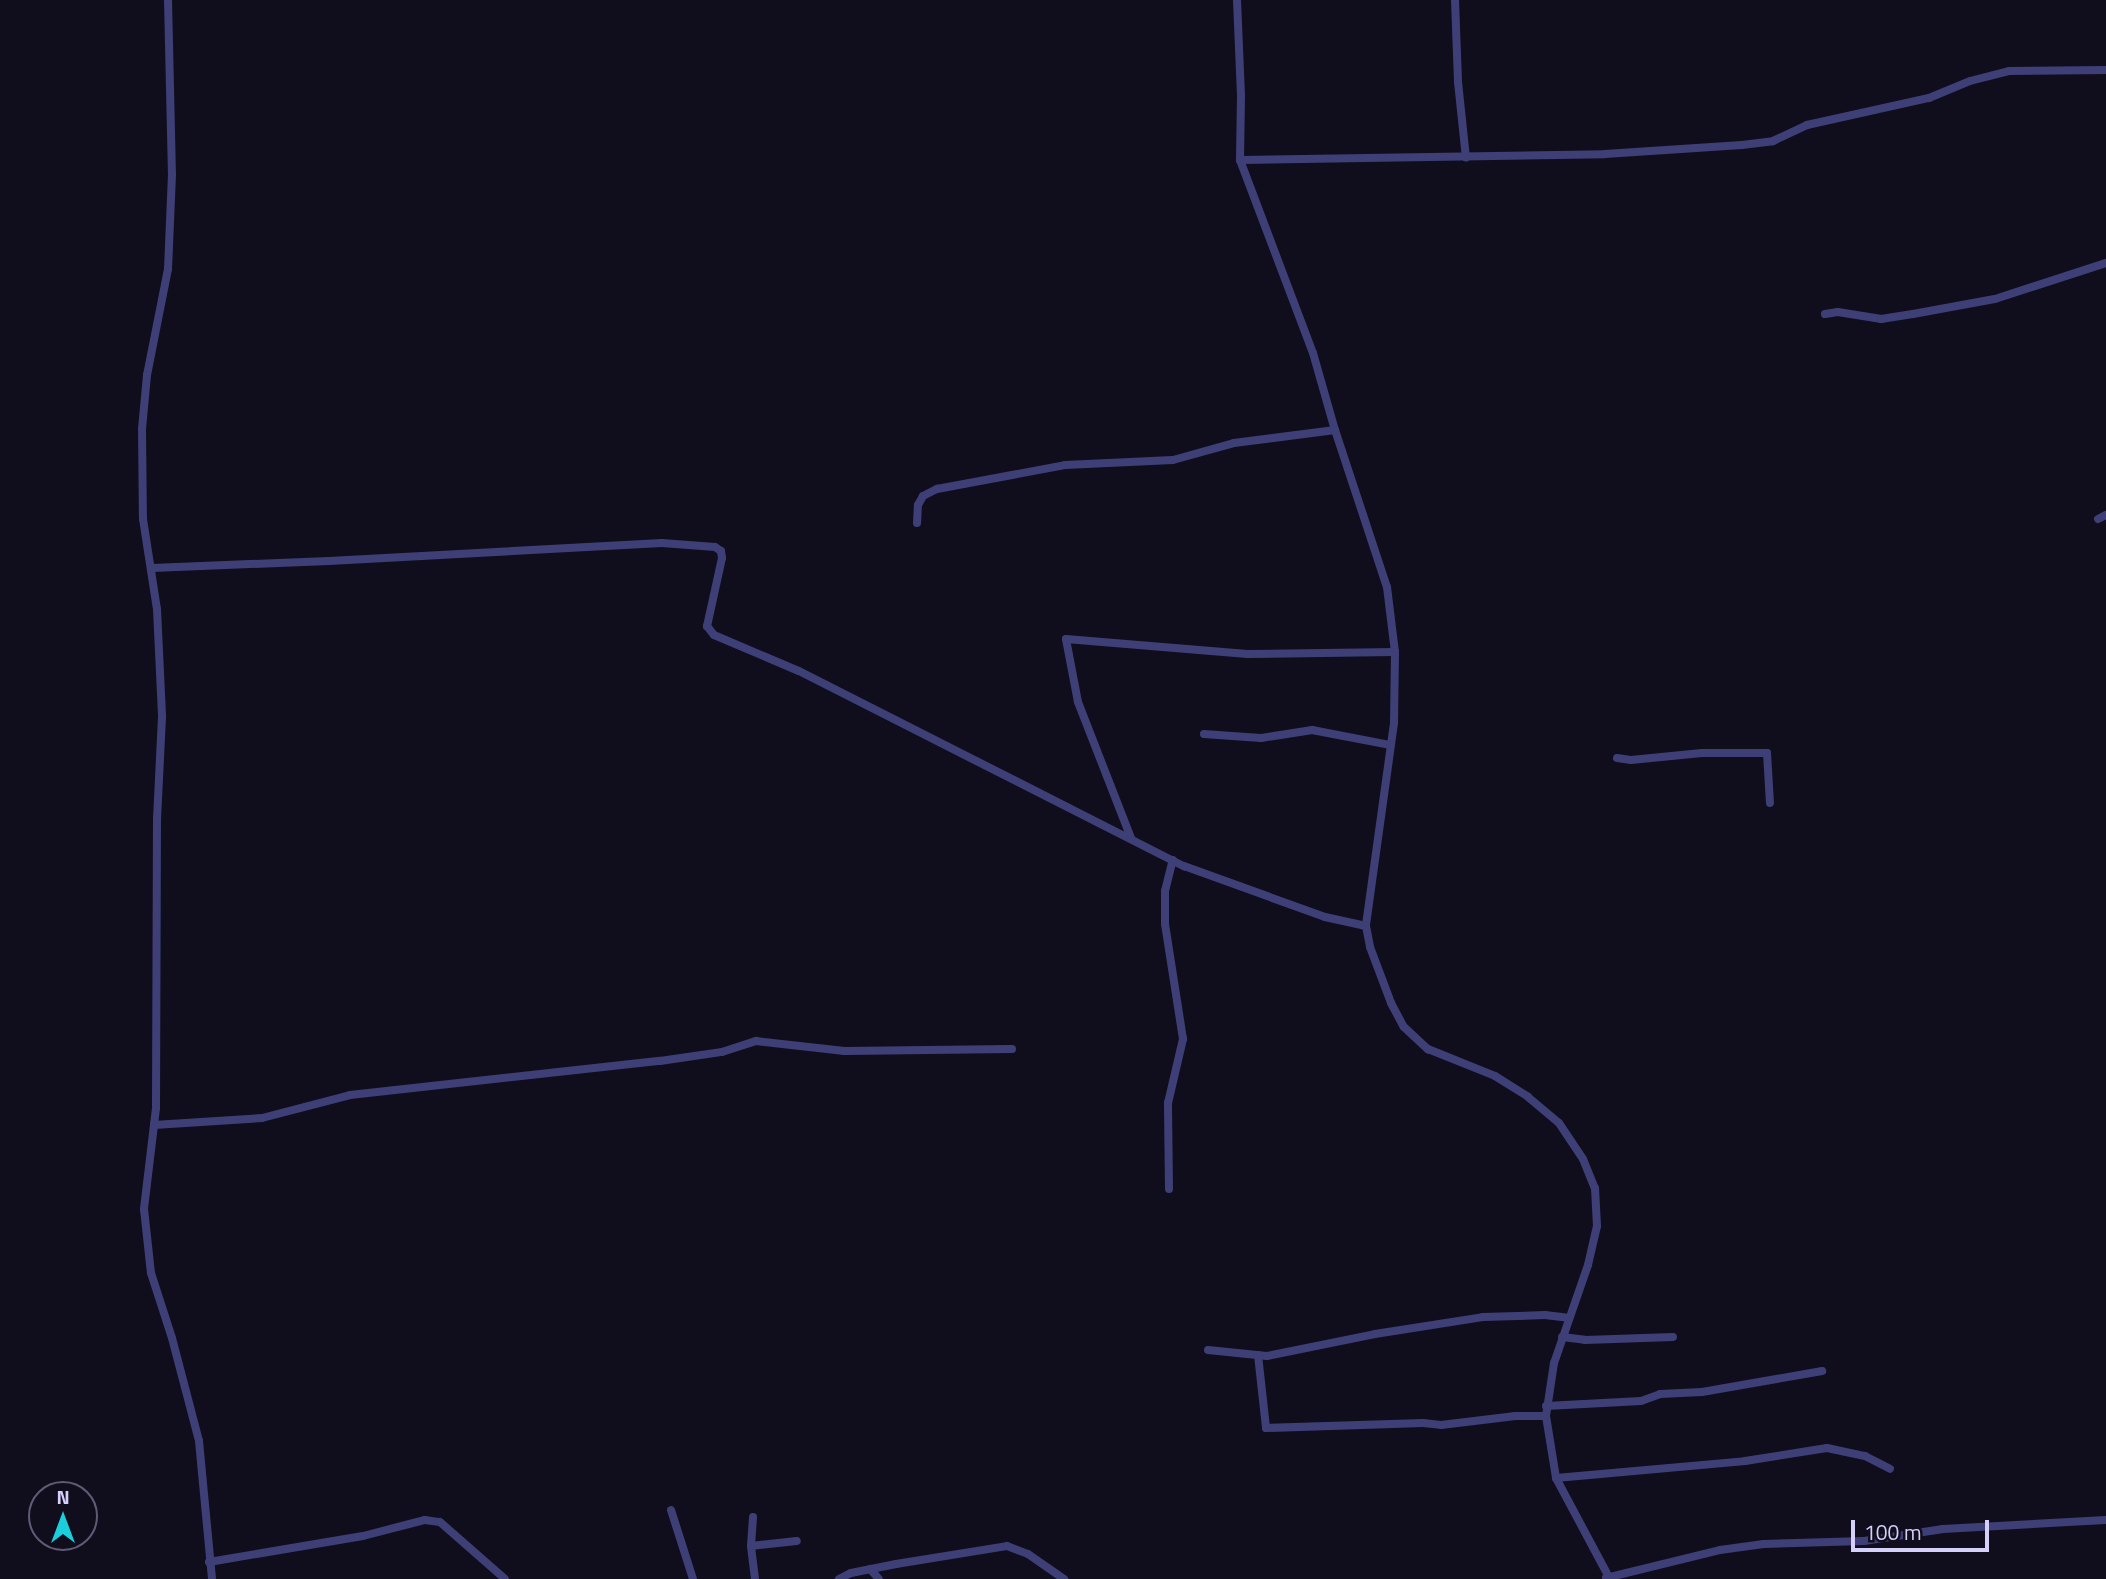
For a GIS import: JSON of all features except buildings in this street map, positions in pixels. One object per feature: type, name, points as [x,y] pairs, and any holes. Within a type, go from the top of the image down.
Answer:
[{"type":"street","points":[[168,0],[172,174],[169,269],[147,375],[142,429],[143,519],[158,609],[162,717],[157,819],[154,1125],[144,1209],[151,1273],[172,1338],[199,1441],[212,1579]]},
{"type":"street","points":[[1237,0],[1241,85],[1240,160],[1313,353],[1335,430],[1387,587],[1395,652],[1390,745],[1366,926],[1378,972],[1404,1027],[1428,1049],[1495,1076],[1528,1097],[1559,1123],[1583,1159],[1595,1188],[1597,1226],[1588,1265],[1554,1363],[1546,1416],[1556,1478],[1607,1578],[1720,1550],[1764,1544],[1864,1541],[1943,1529],[2106,1520]]},
{"type":"street","points":[[1455,0],[1458,82],[1466,158]]},
{"type":"street","points":[[1240,160],[1605,154],[1742,145],[1773,141],[1807,125],[1929,98],[1970,81],[2009,71],[2106,70]]},
{"type":"street","points":[[1825,314],[1838,312],[1881,318],[1913,314],[1995,299],[2106,263]]},
{"type":"street","points":[[917,523],[918,505],[923,496],[937,489],[1065,465],[1185,458],[1234,443],[1335,430]]},
{"type":"street","points":[[152,568],[662,542],[715,547],[721,551],[722,558],[707,626],[710,632],[799,671],[1005,778],[1172,860],[1325,917],[1366,926]]},
{"type":"street","points":[[1131,838],[1078,702],[1066,639],[1247,654],[1395,652]]},
{"type":"street","points":[[1204,734],[1261,738],[1312,730],[1390,745]]},
{"type":"street","points":[[1617,758],[1631,760],[1702,753],[1767,752],[1770,803]]},
{"type":"street","points":[[1169,1189],[1168,1103],[1183,1039],[1165,924],[1165,891],[1172,860]]},
{"type":"street","points":[[154,1125],[262,1118],[350,1095],[660,1061],[722,1052],[756,1041],[844,1051],[1012,1049]]},
{"type":"street","points":[[1208,1350],[1267,1356],[1375,1334],[1483,1317],[1545,1315],[1568,1318]]},
{"type":"street","points":[[1562,1337],[1585,1340],[1673,1336]]},
{"type":"street","points":[[1258,1354],[1266,1428],[1423,1423],[1441,1425],[1515,1416],[1546,1416]]},
{"type":"street","points":[[1546,1406],[1641,1401],[1660,1394],[1702,1392],[1822,1371]]},
{"type":"street","points":[[1556,1478],[1745,1461],[1827,1448],[1865,1457],[1890,1469]]},
{"type":"street","points":[[670,1510],[693,1579]]},
{"type":"street","points":[[754,1517],[751,1546],[755,1579]]},
{"type":"street","points":[[209,1562],[363,1536],[425,1520],[440,1522],[505,1579]]},
{"type":"street","points":[[751,1546],[797,1541]]},
{"type":"street","points":[[839,1579],[870,1569],[1007,1546],[1028,1554],[1064,1579]]},
{"type":"street","points":[[870,1569],[879,1579]]}]
